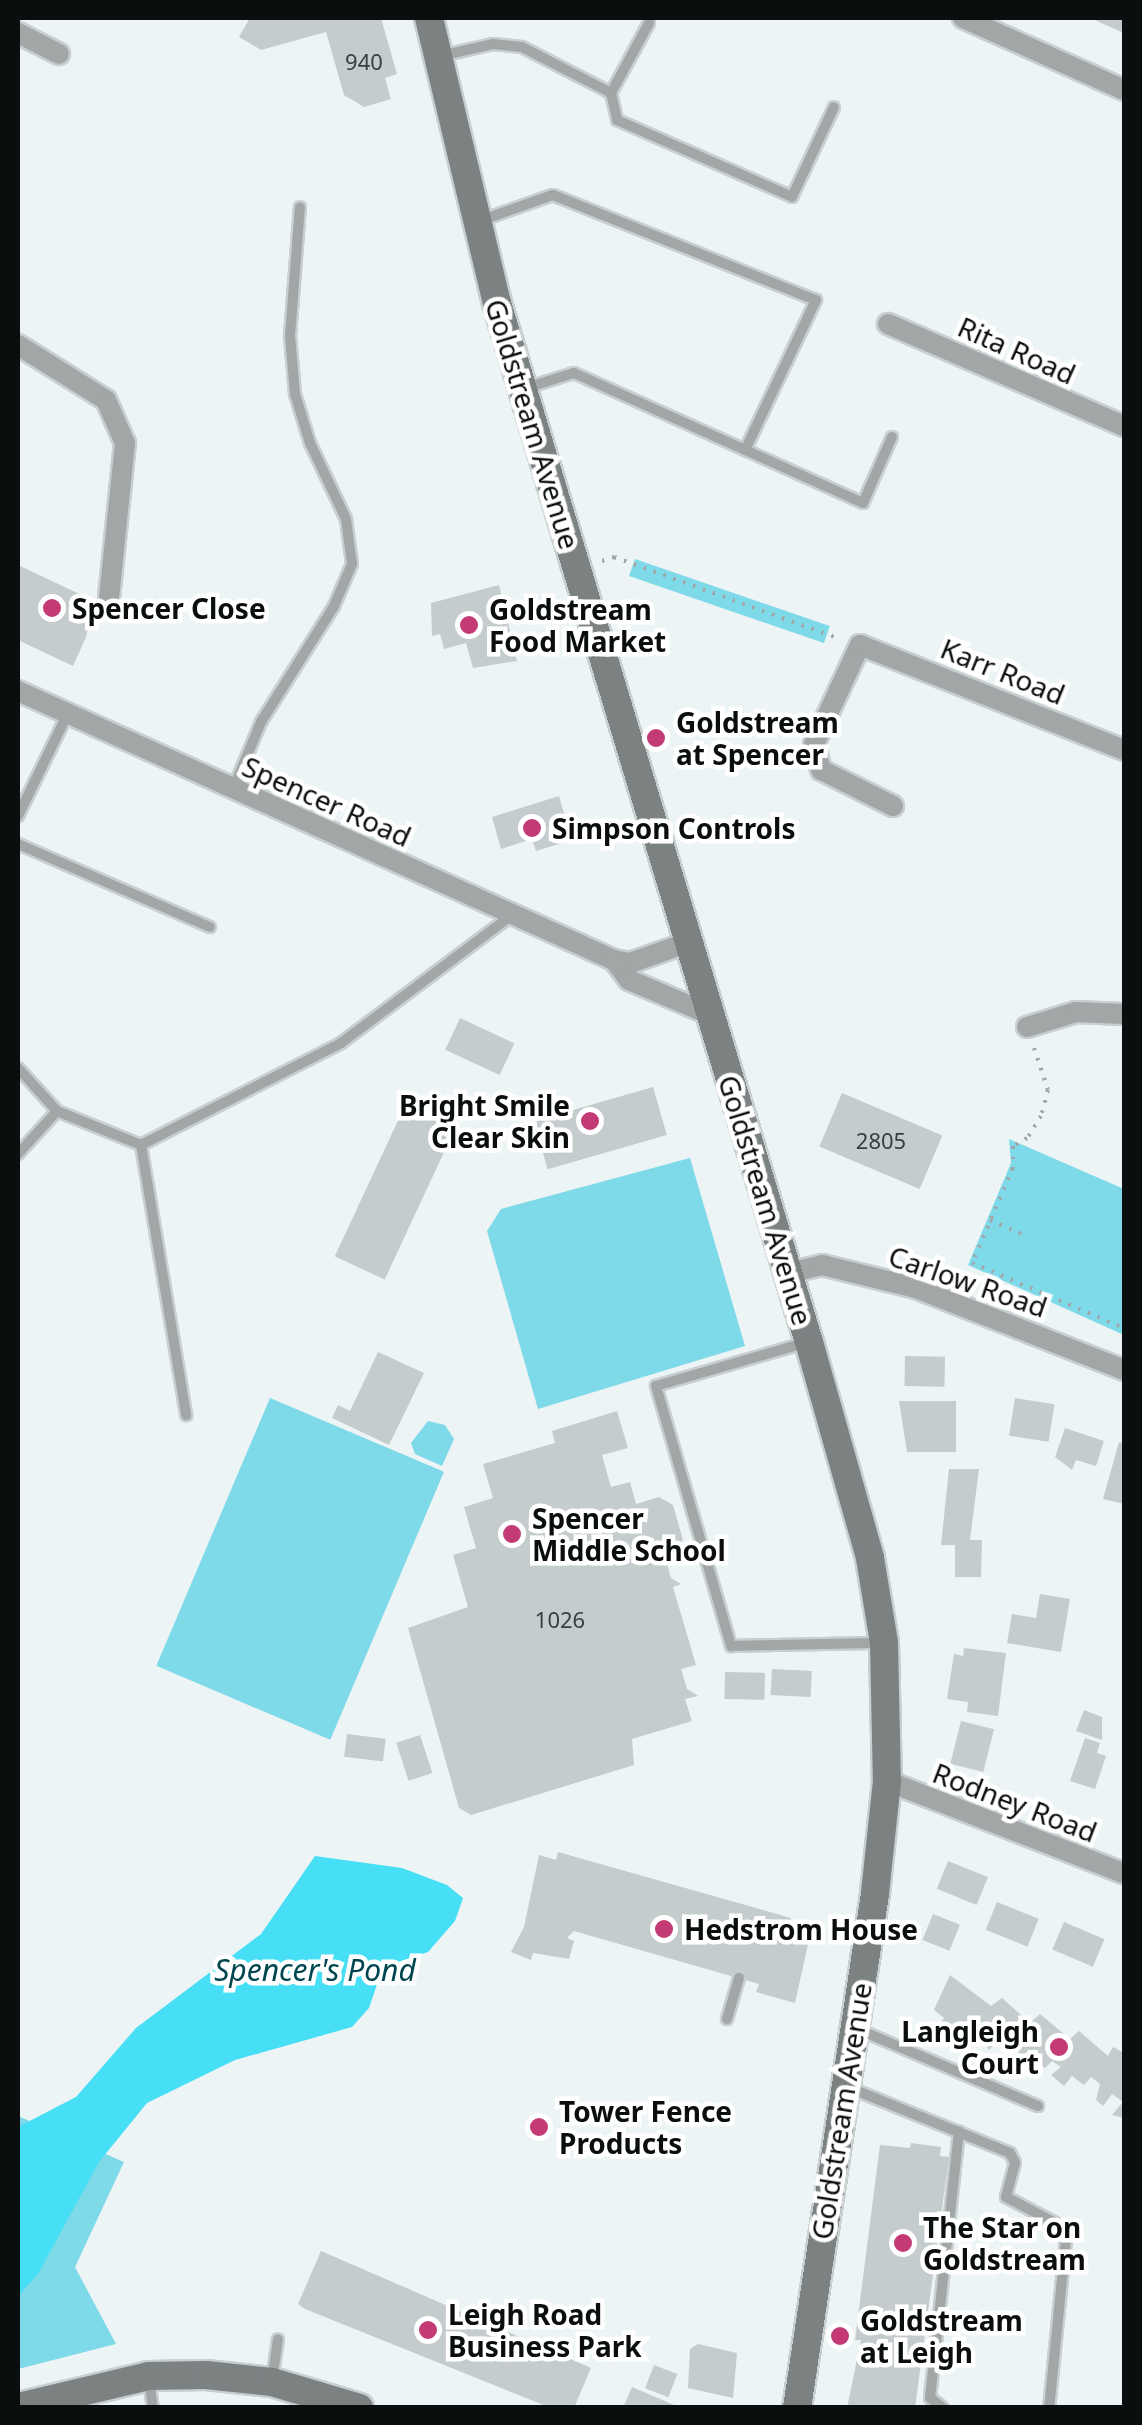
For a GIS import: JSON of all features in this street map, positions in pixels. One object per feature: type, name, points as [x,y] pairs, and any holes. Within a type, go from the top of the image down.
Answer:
[{"type":"main road","name":"Goldstream Avenue","points":[[429,18],[475,222],[809,1342],[870,1558],[884,1643],[887,1781],[798,2408]]},
{"type":"main road","points":[[18,2407],[93,2396],[149,2376],[272,2382],[359,2408]]},
{"type":"street","points":[[964,18],[1124,90]]},
{"type":"street","points":[[18,33],[60,54]]},
{"type":"street","name":"Rita Road","points":[[888,324],[1124,426]]},
{"type":"street","points":[[18,345],[106,400],[124,443],[109,597]]},
{"type":"street","points":[[860,646],[814,744],[822,770],[894,806]]},
{"type":"street","name":"Karr Road","points":[[860,646],[1124,750]]},
{"type":"street","name":"Spencer Road","points":[[18,691],[614,960],[629,980],[710,1014]]},
{"type":"street","points":[[614,960],[630,962],[689,942]]},
{"type":"street","points":[[1026,1026],[1076,1012],[1124,1014]]},
{"type":"street","name":"Carlow Road","points":[[788,1273],[822,1264],[916,1288],[1124,1370]]},
{"type":"street","name":"Rodney Road","points":[[887,1781],[1123,1874]]},
{"type":"lane","points":[[648,23],[611,93],[617,120],[792,197],[834,107]]},
{"type":"lane","points":[[435,58],[493,44],[522,47],[611,93]]},
{"type":"lane","points":[[475,222],[553,195],[816,300],[744,450]]},
{"type":"lane","points":[[233,789],[260,722],[334,606],[352,564],[346,519],[310,443],[295,394],[290,336],[300,207]]},
{"type":"lane","points":[[523,389],[574,373],[863,503],[892,438]]},
{"type":"lane","points":[[18,816],[67,715]]},
{"type":"lane","points":[[18,844],[210,927]]},
{"type":"lane","points":[[18,1068],[57,1111],[140,1145],[341,1043],[512,915]]},
{"type":"lane","points":[[18,1154],[57,1111]]},
{"type":"lane","points":[[140,1145],[186,1416]]},
{"type":"lane","points":[[809,1342],[656,1386],[731,1646],[818,1649],[884,1643]]},
{"type":"lane","points":[[727,2019],[739,1978]]},
{"type":"lane","points":[[853,2027],[1038,2106]]},
{"type":"lane","points":[[844,2086],[1014,2156],[1006,2197],[1061,2223],[1070,2238],[1049,2408]]},
{"type":"lane","points":[[943,2408],[930,2398],[930,2388],[959,2132]]},
{"type":"lane","points":[[272,2382],[278,2339]]},
{"type":"lane","points":[[149,2376],[153,2408]]},
{"type":"path","points":[[602,561],[614,558],[860,646]]},
{"type":"path","points":[[1026,1026],[1048,1090],[1027,1138],[1013,1146],[1013,1168],[972,1263],[1124,1328]]},
{"type":"path","points":[[990,1220],[1021,1234]]},
{"type":"shaded area","points":[[635,559],[830,626],[824,643],[629,576]]},
{"type":"shaded area","points":[[1009,1139],[1124,1189],[1124,1335],[968,1265],[1011,1163]]},
{"type":"shaded area","points":[[690,1158],[745,1346],[538,1409],[487,1231],[501,1209]]},
{"type":"shaded area","points":[[270,1398],[444,1472],[330,1740],[156,1666]]},
{"type":"shaded area","points":[[428,1421],[445,1425],[454,1439],[442,1466],[415,1454],[411,1443]]},
{"type":"shaded area","points":[[18,2116],[124,2162],[75,2267],[116,2344],[18,2369]]},
{"type":"water","name":"Spencer's Pond","points":[[315,1856],[402,1868],[447,1885],[463,1898],[455,1921],[428,1952],[383,1967],[369,2008],[352,2027],[235,2060],[147,2103],[99,2162],[38,2274],[18,2296],[18,2127],[76,2097],[136,2028],[261,1934]]},
{"type":"building","points":[[250,18],[381,18],[397,74],[385,78],[391,99],[364,107],[344,95],[326,32],[261,50],[239,37]]},
{"type":"building","points":[[1090,18],[1124,18],[1124,33]]},
{"type":"building","name":"Spencer Close","points":[[18,565],[90,599],[82,617],[90,620],[86,637],[73,666],[18,640]]},
{"type":"building","name":"Goldstream Food Market","points":[[499,585],[517,661],[473,668],[466,643],[444,649],[440,634],[432,636],[431,603]]},
{"type":"building","name":"Simpson Controls","points":[[559,796],[572,840],[536,851],[532,839],[501,849],[492,817]]},
{"type":"building","points":[[460,1018],[514,1043],[500,1075],[445,1050]]},
{"type":"building","points":[[653,1087],[667,1135],[548,1169],[534,1121]]},
{"type":"building","points":[[842,1093],[942,1136],[920,1189],[819,1146]]},
{"type":"building","points":[[410,1095],[460,1118],[385,1280],[335,1256]]},
{"type":"building","points":[[378,1352],[424,1373],[389,1445],[332,1418],[338,1405],[350,1411]]},
{"type":"building","points":[[905,1356],[945,1357],[944,1387],[904,1386]]},
{"type":"building","points":[[1015,1398],[1055,1404],[1049,1442],[1009,1436]]},
{"type":"building","points":[[899,1401],[956,1401],[956,1452],[907,1452]]},
{"type":"building","points":[[617,1411],[628,1448],[602,1455],[611,1487],[630,1482],[636,1504],[659,1497],[673,1505],[683,1540],[665,1556],[671,1578],[681,1584],[673,1587],[696,1665],[681,1669],[687,1689],[698,1696],[685,1699],[692,1721],[632,1739],[634,1765],[471,1815],[459,1808],[408,1628],[468,1607],[453,1555],[476,1548],[464,1507],[493,1498],[483,1464],[555,1443],[552,1431]]},
{"type":"building","points":[[1065,1428],[1104,1441],[1096,1466],[1076,1460],[1072,1470],[1055,1457]]},
{"type":"building","points":[[1119,1442],[1124,1444],[1124,1504],[1103,1499]]},
{"type":"building","points":[[949,1469],[979,1469],[970,1540],[982,1540],[981,1577],[955,1577],[955,1545],[941,1545]]},
{"type":"building","points":[[1040,1594],[1070,1599],[1061,1652],[1007,1643],[1012,1614],[1036,1618]]},
{"type":"building","points":[[964,1648],[1006,1653],[998,1716],[967,1712],[968,1702],[947,1699],[954,1654],[963,1656]]},
{"type":"building","points":[[772,1669],[812,1671],[811,1697],[771,1695]]},
{"type":"building","points":[[725,1672],[765,1673],[765,1700],[725,1699]]},
{"type":"building","points":[[1084,1710],[1102,1717],[1102,1740],[1076,1731]]},
{"type":"building","points":[[961,1721],[994,1729],[983,1772],[950,1764]]},
{"type":"building","points":[[347,1734],[386,1739],[383,1762],[344,1757]]},
{"type":"building","points":[[420,1735],[432,1773],[409,1781],[396,1743]]},
{"type":"building","points":[[1085,1738],[1100,1743],[1097,1753],[1106,1756],[1095,1789],[1070,1781]]},
{"type":"building","name":"Hedstrom House","points":[[558,1852],[791,1918],[790,1924],[811,1931],[795,2003],[756,1992],[759,1984],[574,1931],[567,1938],[574,1941],[569,1959],[533,1953],[531,1960],[511,1952],[524,1927],[539,1855],[556,1860]]},
{"type":"building","points":[[948,1861],[988,1877],[977,1905],[937,1889]]},
{"type":"building","points":[[997,1902],[1039,1919],[1027,1947],[986,1930]]},
{"type":"building","points":[[933,1914],[960,1925],[949,1951],[923,1940]]},
{"type":"building","points":[[1064,1922],[1105,1939],[1093,1967],[1052,1950]]},
{"type":"building","name":"Langleigh Court","points":[[950,1975],[991,2006],[1002,1998],[1030,2023],[1040,2014],[1070,2039],[1079,2031],[1108,2056],[1113,2047],[1124,2053],[1124,2118],[1112,2115],[1123,2102],[1112,2094],[1103,2106],[1096,2100],[1100,2084],[1091,2077],[1084,2085],[1072,2076],[1064,2086],[1051,2075],[1061,2067],[1052,2061],[1045,2068],[1033,2060],[1028,2066],[1013,2044],[1006,2052],[995,2043],[989,2050],[974,2027],[967,2036],[939,2025],[944,2018],[934,2010]]},
{"type":"building","name":"The Star on Goldstream","points":[[911,2143],[941,2147],[940,2156],[949,2157],[915,2408],[847,2408],[861,2340],[855,2340],[880,2145],[910,2148]]},
{"type":"building","name":"Leigh Road Business Park","points":[[321,2251],[591,2368],[574,2408],[551,2408],[305,2309],[298,2304]]},
{"type":"building","points":[[698,2344],[737,2353],[733,2398],[688,2388],[690,2349]]},
{"type":"building","points":[[654,2365],[677,2374],[668,2397],[645,2388]]},
{"type":"building","points":[[632,2387],[681,2408],[623,2408]]},
{"type":"place","name":"Spencer Close","points":[[52,608]]},
{"type":"place","name":"Goldstream Food Market","points":[[469,625]]},
{"type":"place","name":"Goldstream at Spencer","points":[[656,738]]},
{"type":"place","name":"Simpson Controls","points":[[532,828]]},
{"type":"place","name":"Bright Smile Clear Skin","points":[[590,1121]]},
{"type":"place","name":"Spencer Middle School","points":[[512,1534]]},
{"type":"place","name":"Hedstrom House","points":[[664,1929]]},
{"type":"place","name":"Langleigh Court","points":[[1059,2047]]},
{"type":"place","name":"Tower Fence Products","points":[[539,2127]]},
{"type":"place","name":"The Star on Goldstream","points":[[903,2243]]},
{"type":"place","name":"Leigh Road Business Park","points":[[428,2330]]},
{"type":"place","name":"Goldstream at Leigh","points":[[840,2336]]}]
